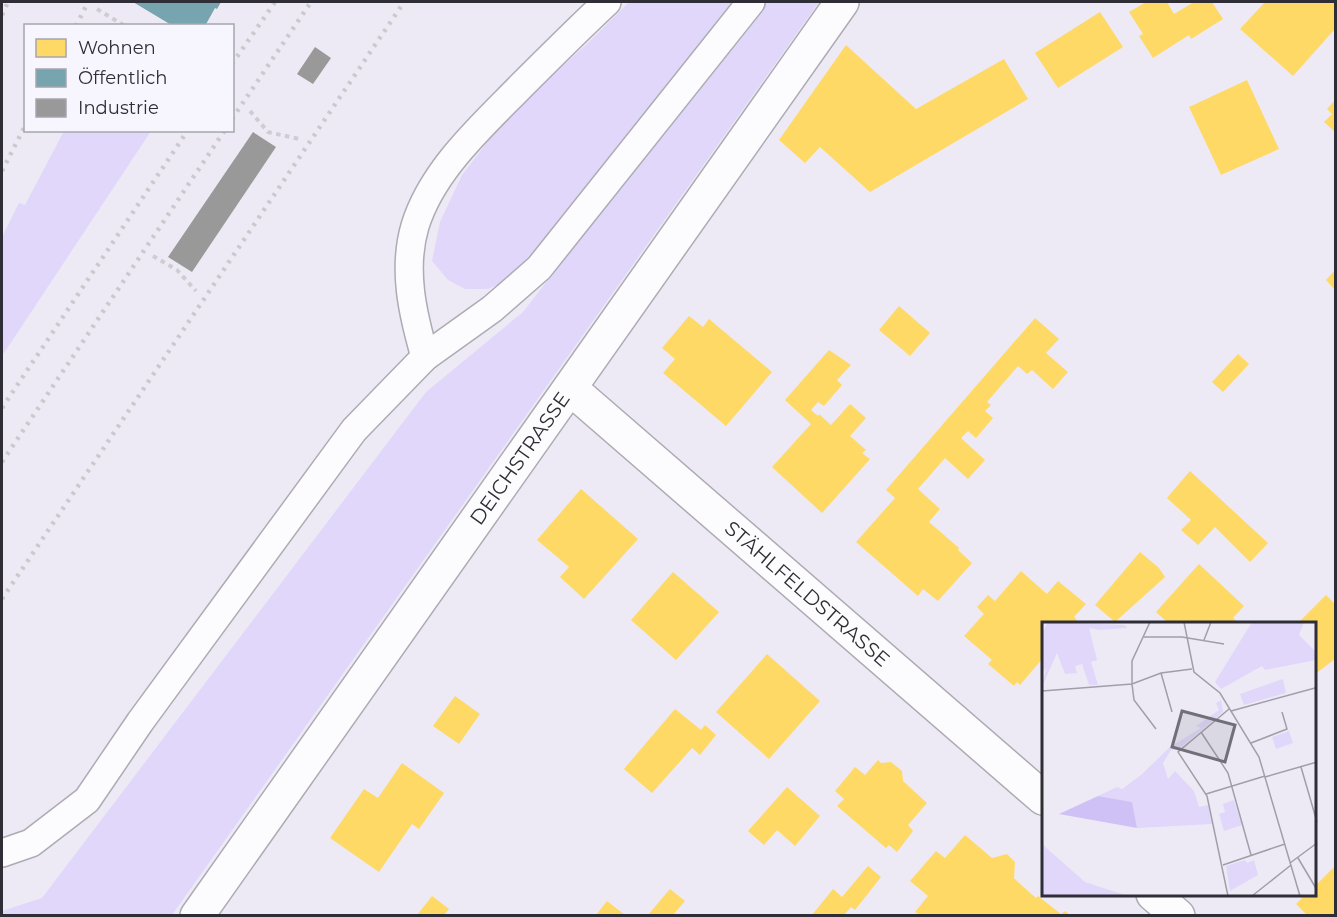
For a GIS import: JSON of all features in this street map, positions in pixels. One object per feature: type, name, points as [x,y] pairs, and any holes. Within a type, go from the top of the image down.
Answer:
[{"type":"street","name":"DEICHSTRASSE","points":[[197,915],[842,2]]},
{"type":"street","name":"STÄHLFELDSTRASSE","points":[[570,388],[1042,797]]},
{"type":"street","points":[[1156,896],[1178,915]]},
{"type":"lane","points":[[425,357],[413,316],[410,258],[415,227],[428,196],[445,170],[478,131],[607,2]]},
{"type":"lane","points":[[2,853],[31,843],[87,800],[140,722],[354,430],[425,357],[492,309],[539,268],[752,2]]},
{"type":"path","points":[[97,9],[122,24]]},
{"type":"path","points":[[250,111],[268,132],[299,139]]},
{"type":"path","points":[[153,256],[177,270],[196,291]]},
{"type":"shaded area","points":[[629,2],[738,2],[566,223],[514,277],[488,289],[465,289],[448,280],[432,261],[440,222],[462,175],[509,114],[588,43]]},
{"type":"shaded area","points":[[765,2],[819,2],[172,915],[2,916],[2,911],[42,898],[426,392],[523,312]]},
{"type":"shaded area","points":[[63,132],[150,132],[2,356],[2,237],[19,203],[25,205]]},
{"type":"building: Wohnen","points":[[1146,2],[1167,2],[1174,14],[1194,2],[1212,2],[1223,19],[1191,39],[1189,35],[1153,58],[1139,36],[1143,34],[1129,12]]},
{"type":"building: Wohnen","points":[[1265,2],[1335,2],[1335,29],[1293,76],[1240,29]]},
{"type":"building: Wohnen","points":[[1100,12],[1123,47],[1058,88],[1035,53]]},
{"type":"building: Wohnen","points":[[846,45],[916,109],[1004,59],[1028,99],[870,192],[820,147],[805,163],[779,140]]},
{"type":"building: Wohnen","points":[[1247,80],[1279,149],[1221,175],[1189,107]]},
{"type":"building: Wohnen","points":[[1335,100],[1335,132],[1324,122],[1332,114],[1327,109]]},
{"type":"building: Wohnen","points":[[1335,270],[1335,290],[1326,280]]},
{"type":"building: Wohnen","points":[[899,306],[930,333],[910,356],[879,330]]},
{"type":"building: Wohnen","points":[[689,316],[703,327],[709,319],[772,372],[726,426],[663,373],[675,359],[662,348]]},
{"type":"building: Wohnen","points":[[1035,318],[1059,339],[1046,353],[1068,372],[1053,389],[1032,370],[1027,374],[1018,366],[987,402],[991,405],[985,411],[993,418],[976,438],[968,431],[961,438],[985,460],[968,479],[945,458],[918,489],[940,509],[929,522],[959,548],[958,550],[972,563],[938,601],[923,589],[918,596],[856,542],[895,498],[886,490]]},
{"type":"building: Wohnen","points":[[829,350],[851,365],[837,380],[842,385],[824,406],[818,402],[811,410],[831,425],[850,404],[866,418],[850,436],[866,450],[862,453],[870,459],[822,513],[772,467],[811,424],[785,400]]},
{"type":"building: Wohnen","points":[[1238,354],[1249,364],[1223,392],[1212,382]]},
{"type":"building: Wohnen","points":[[1190,471],[1268,543],[1250,562],[1215,527],[1198,545],[1181,530],[1191,520],[1167,498]]},
{"type":"building: Wohnen","points":[[581,489],[638,539],[584,599],[560,577],[569,567],[537,540]]},
{"type":"building: Wohnen","points":[[1140,552],[1159,568],[1165,577],[1115,622],[1095,605]]},
{"type":"building: Wohnen","points":[[1199,564],[1244,606],[1233,618],[1238,622],[1167,622],[1156,612]]},
{"type":"building: Wohnen","points":[[1021,571],[1047,594],[1058,581],[1086,604],[1074,617],[1077,620],[1075,622],[1042,622],[1042,659],[1020,685],[1017,682],[1014,686],[988,664],[992,660],[964,636],[984,614],[977,607],[988,595],[995,601]]},
{"type":"building: Wohnen","points":[[673,572],[719,612],[676,660],[631,620]]},
{"type":"building: Wohnen","points":[[1326,595],[1335,604],[1335,659],[1316,673],[1316,622],[1299,622]]},
{"type":"building: Wohnen","points":[[767,654],[820,701],[769,759],[716,712]]},
{"type":"building: Wohnen","points":[[455,696],[480,714],[459,744],[433,726]]},
{"type":"building: Wohnen","points":[[675,709],[701,730],[705,725],[716,735],[700,755],[692,748],[652,793],[624,769]]},
{"type":"building: Wohnen","points":[[878,760],[881,763],[891,762],[902,771],[903,781],[927,803],[908,825],[913,831],[897,852],[889,845],[886,848],[837,806],[844,799],[835,791],[855,767],[865,775]]},
{"type":"building: Wohnen","points":[[402,763],[444,793],[419,829],[412,824],[379,872],[330,838],[364,789],[378,798]]},
{"type":"building: Wohnen","points":[[787,787],[820,816],[795,846],[777,830],[764,845],[748,831]]},
{"type":"building: Wohnen","points":[[965,835],[992,858],[1007,854],[1015,862],[1014,878],[1018,882],[1036,898],[1038,896],[1061,914],[1065,911],[1070,915],[920,915],[915,912],[928,896],[910,881],[936,851],[945,858]]},
{"type":"building: Wohnen","points":[[868,866],[881,877],[855,910],[851,907],[844,915],[812,915],[833,889],[842,897]]},
{"type":"building: Wohnen","points":[[1335,866],[1335,915],[1307,915],[1296,904],[1304,896],[1316,896],[1316,885]]},
{"type":"building: Wohnen","points":[[670,889],[685,901],[673,915],[648,915]]},
{"type":"building: Wohnen","points":[[432,896],[449,909],[444,915],[417,915]]},
{"type":"building: Wohnen","points":[[607,901],[625,915],[596,915]]},
{"type":"building: Öffentlich","points":[[133,2],[221,2],[206,24],[170,24]]},
{"type":"building: Industrie","points":[[315,47],[331,58],[313,84],[297,74]]},
{"type":"building: Industrie","points":[[253,132],[276,147],[192,272],[168,257]]},
{"type":"railway","points":[[2,15],[8,2]]},
{"type":"railway","points":[[77,24],[88,2]]},
{"type":"railway","points":[[234,61],[275,2]]},
{"type":"railway","points":[[234,116],[311,2]]},
{"type":"railway","points":[[2,599],[404,2]]},
{"type":"railway","points":[[2,171],[24,128]]},
{"type":"railway","points":[[2,408],[187,132]]},
{"type":"railway","points":[[2,462],[224,132]]}]
